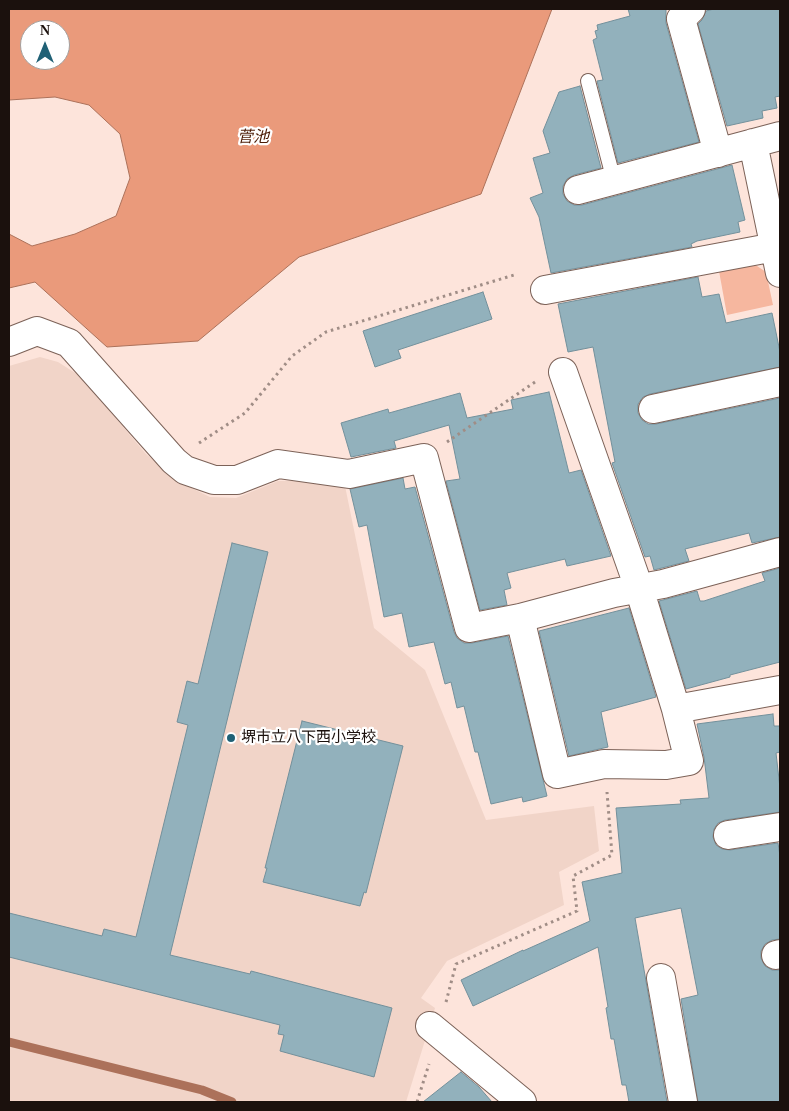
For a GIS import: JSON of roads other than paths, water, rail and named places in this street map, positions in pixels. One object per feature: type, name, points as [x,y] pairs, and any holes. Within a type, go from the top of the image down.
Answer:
[{"type":"street","points":[[691,9],[681,19],[718,152]]},
{"type":"street","points":[[578,190],[780,136]]},
{"type":"street","points":[[545,290],[778,258],[753,143]]},
{"type":"street","points":[[9,342],[37,331],[69,343],[174,461],[185,470],[214,480],[237,480],[278,464],[349,474],[425,463],[469,628],[520,618],[614,593],[663,584],[780,552]]},
{"type":"street","points":[[520,618],[557,774],[604,764],[666,765],[689,761],[676,709],[639,588],[562,372]]},
{"type":"street","points":[[653,408],[780,382]]},
{"type":"street","points":[[676,709],[780,690]]},
{"type":"street","points":[[728,835],[780,827]]},
{"type":"street","points":[[661,978],[683,1102]]},
{"type":"street","points":[[434,1028],[522,1102]]},
{"type":"lane","points":[[588,81],[614,181]]},
{"type":"water","name":"菅池","points":[[9,9],[552,9],[481,194],[299,257],[198,341],[107,347],[35,282],[9,288],[9,234],[32,246],[75,234],[116,216],[130,178],[120,134],[89,105],[55,97],[9,100]]},
{"type":"waterway","points":[[9,1042],[202,1090],[232,1102]]},
{"type":"place","name":"堺市立八下西小学校","points":[[231,738]]}]
